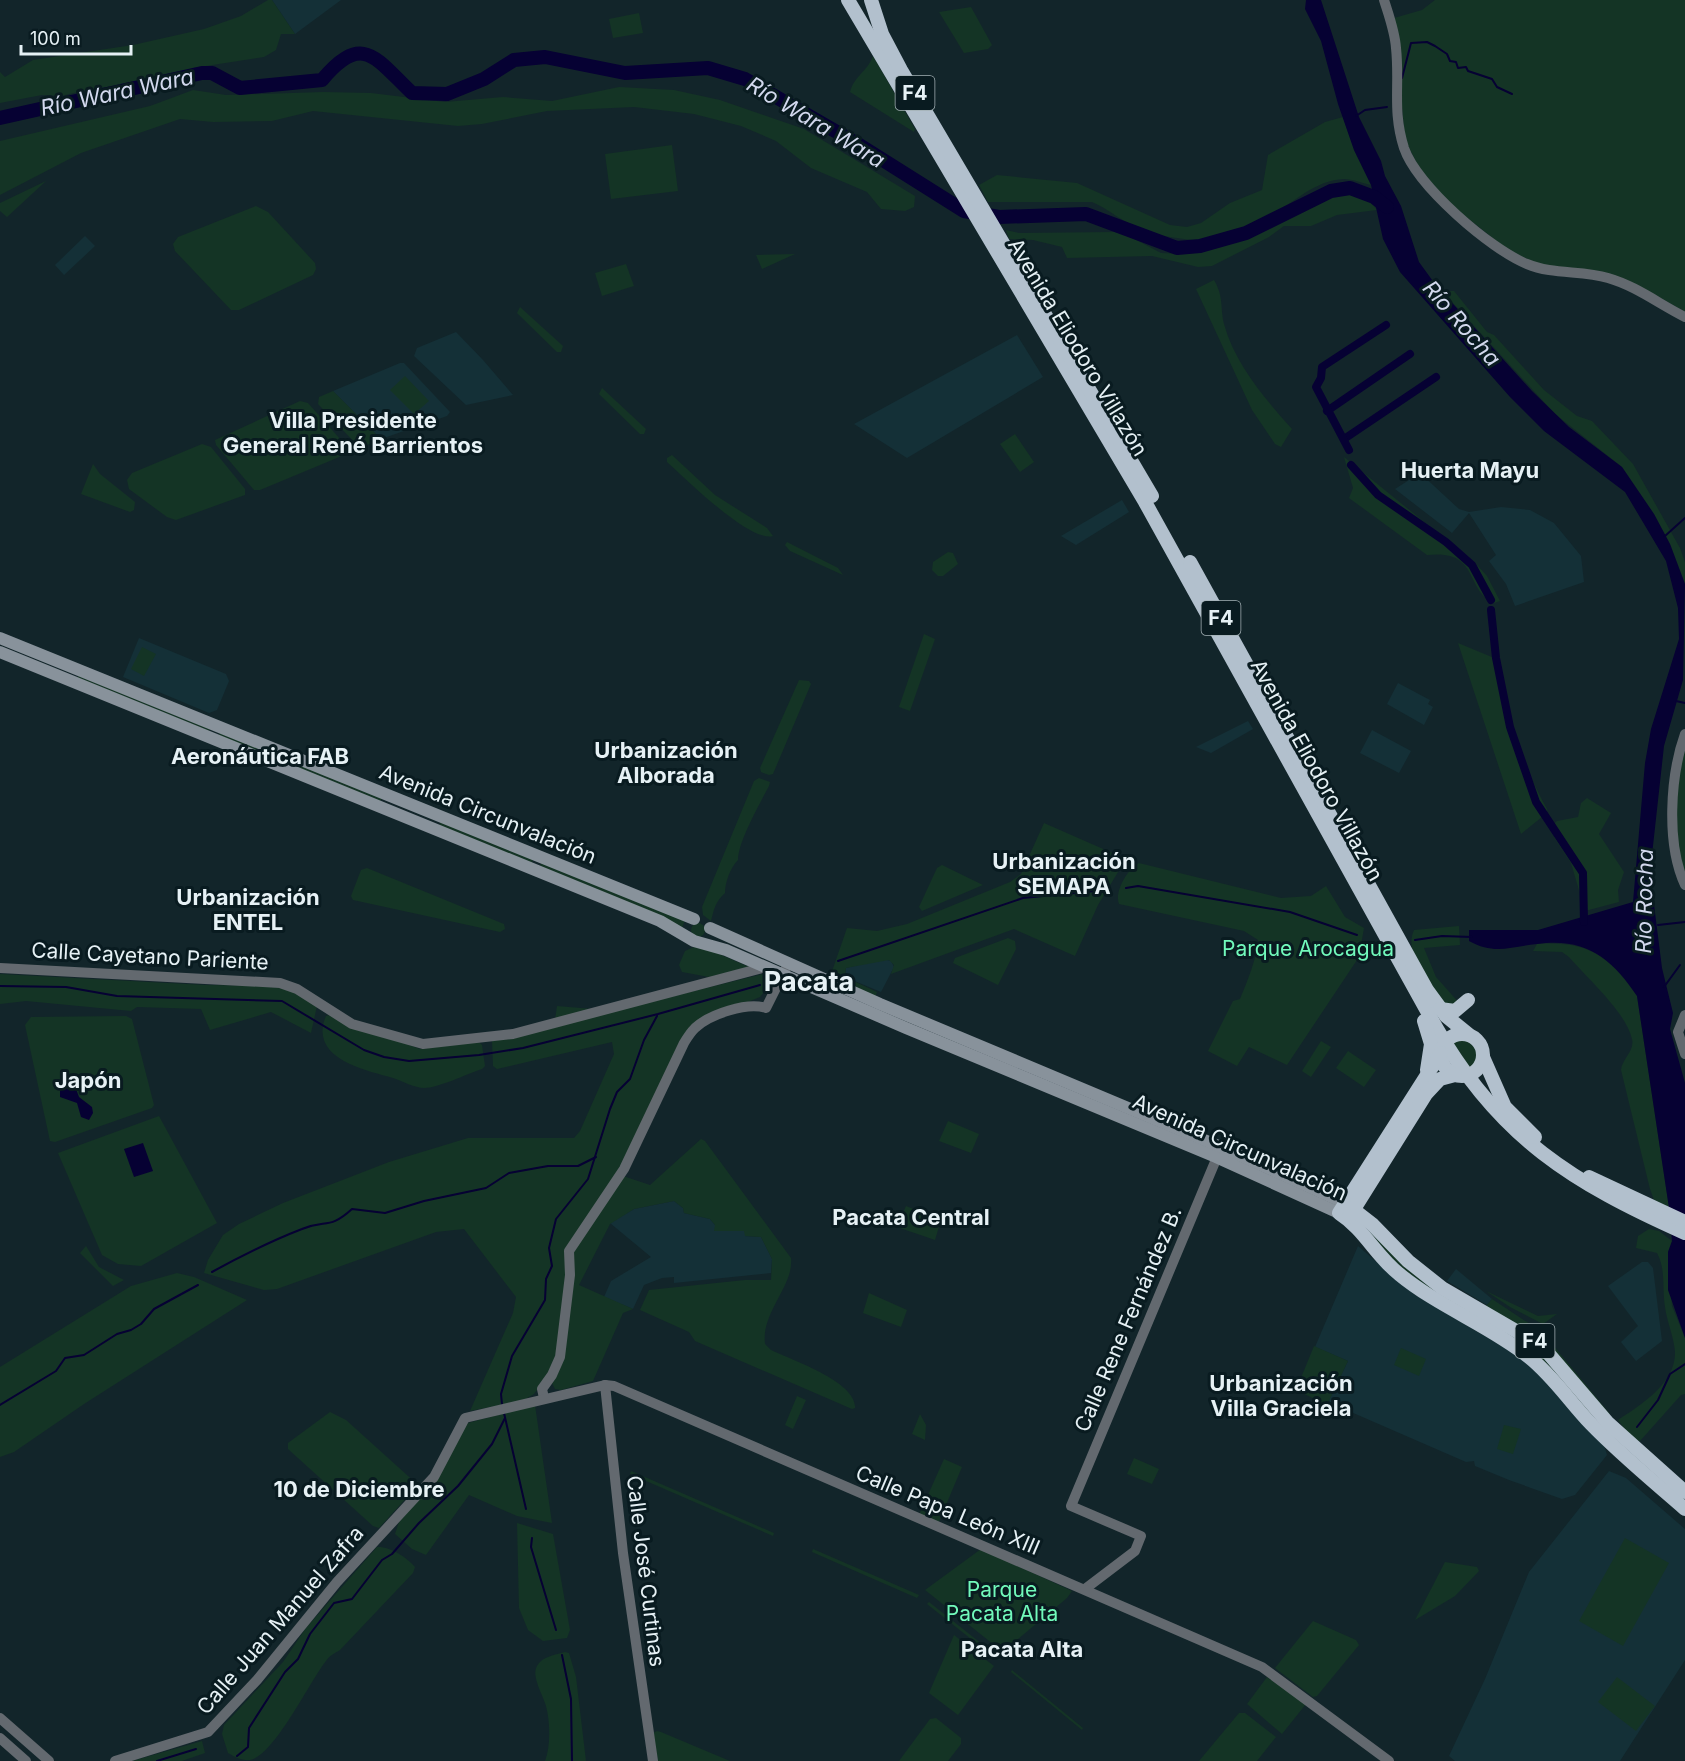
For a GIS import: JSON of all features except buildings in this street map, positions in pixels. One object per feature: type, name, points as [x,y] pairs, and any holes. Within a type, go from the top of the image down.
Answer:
[{"type":"highway","name":"Avenida Eliodoro Villazón","points":[[848,0],[1115,430],[1440,1009],[1468,1034]]},
{"type":"highway","name":"Avenida Eliodoro Villazón","points":[[871,0],[882,34],[970,197]]},
{"type":"highway","name":"Avenida Eliodoro Villazón","points":[[990,230],[1145,502],[1385,936],[1443,1048],[1460,1075],[1514,1130],[1554,1164],[1602,1194],[1667,1220],[1685,1222]]},
{"type":"highway","name":"F4","points":[[1385,936],[1390,958],[1430,1036],[1431,1052],[1424,1080]]},
{"type":"highway","points":[[1440,1009],[1455,1011],[1468,1000]]},
{"type":"highway","name":"F4","points":[[1468,1034],[1479,1042],[1484,1057]]},
{"type":"highway","points":[[1443,1048],[1454,1035],[1468,1034]]},
{"type":"highway","name":"F4","points":[[1346,1211],[1443,1048]]},
{"type":"highway","name":"Avenida Eliodoro Villazón","points":[[1484,1057],[1505,1107],[1542,1143],[1583,1173],[1667,1220],[1685,1233]]},
{"type":"highway","points":[[1346,1211],[1426,1094],[1440,1079],[1476,1071],[1484,1057]]},
{"type":"highway","name":"Avenida Circunvalación","points":[[1346,1211],[1442,1288],[1542,1346],[1608,1423],[1685,1492]]},
{"type":"highway","name":"Avenida Circunvalación","points":[[1346,1211],[1385,1261],[1407,1281],[1435,1301],[1528,1356],[1617,1451],[1685,1509]]},
{"type":"main road","name":"Avenida Circunvalación","points":[[0,638],[694,919]]},
{"type":"main road","name":"Avenida Circunvalación","points":[[0,652],[432,827],[660,921],[687,935]]},
{"type":"main road","points":[[694,919],[704,920],[710,928],[708,936],[701,942],[692,940],[687,935],[688,925],[694,919]]},
{"type":"main road","name":"Avenida Circunvalación","points":[[710,928],[785,969],[1219,1152],[1346,1211]]},
{"type":"main road","name":"Avenida Circunvalación","points":[[701,942],[766,967],[785,969]]},
{"type":"street","points":[[1384,0],[1396,47],[1395,102],[1400,133],[1410,162],[1427,186],[1496,244],[1528,265],[1607,277],[1644,293],[1685,317]]},
{"type":"street","points":[[1685,734],[1675,766],[1674,821],[1676,867],[1685,885]]},
{"type":"street","name":"Calle Cayetano Pariente","points":[[0,968],[280,983],[297,988],[352,1024],[419,1045],[513,1034],[766,967]]},
{"type":"street","points":[[605,1385],[544,1398],[542,1389],[552,1375],[560,1357],[570,1275],[569,1251],[624,1168],[684,1043],[695,1028],[707,1020],[747,1007],[757,1005],[766,1008],[785,969]]},
{"type":"street","points":[[1685,1015],[1678,1032],[1685,1054]]},
{"type":"street","name":"Calle Rene Fernández B.","points":[[1085,1589],[1135,1551],[1142,1536],[1071,1506],[1219,1152]]},
{"type":"street","name":"Calle Papa León XIII","points":[[605,1385],[1085,1589],[1262,1667],[1389,1761]]},
{"type":"street","name":"Calle José Curtinas","points":[[605,1385],[623,1553],[653,1761]]},
{"type":"street","name":"Calle Juan Manuel Zafra","points":[[115,1761],[208,1732],[257,1680],[337,1582],[434,1477],[465,1418],[544,1398]]},
{"type":"street","points":[[0,1718],[49,1761]]},
{"type":"street","points":[[0,1738],[26,1761]]},
{"type":"shaded area","points":[[272,0],[341,0],[295,34]]},
{"type":"shaded area","points":[[85,236],[95,246],[64,275],[55,265]]},
{"type":"shaded area","points":[[456,332],[513,395],[466,405],[414,356],[417,348]]},
{"type":"shaded area","points":[[1017,335],[1043,377],[907,458],[854,424]]},
{"type":"shaded area","points":[[404,363],[450,412],[447,416],[381,439],[333,391]]},
{"type":"shaded area","points":[[1420,473],[1459,509],[1469,512],[1501,507],[1530,510],[1554,523],[1581,556],[1584,582],[1515,606],[1506,584],[1489,561],[1496,555],[1469,513],[1452,533],[1395,489]]},
{"type":"shaded area","points":[[1122,500],[1129,512],[1076,545],[1061,536]]},
{"type":"shaded area","points":[[139,638],[226,674],[229,681],[217,710],[209,713],[123,677]]},
{"type":"shaded area","points":[[1398,683],[1430,700],[1428,704],[1433,707],[1424,725],[1387,704]]},
{"type":"shaded area","points":[[1248,721],[1253,729],[1211,753],[1196,747]]},
{"type":"shaded area","points":[[1372,730],[1411,751],[1399,773],[1360,753]]},
{"type":"shaded area","points":[[883,959],[891,961],[894,967],[881,992],[845,977],[846,968]]},
{"type":"shaded area","points":[[674,1201],[683,1208],[684,1213],[710,1219],[715,1225],[715,1231],[745,1231],[745,1236],[761,1237],[772,1259],[771,1273],[674,1283],[674,1277],[662,1278],[644,1285],[633,1309],[604,1297],[611,1281],[651,1257],[610,1223],[634,1209]]},
{"type":"shaded area","points":[[1358,1246],[1414,1294],[1532,1364],[1604,1445],[1607,1455],[1575,1495],[1562,1499],[1509,1480],[1475,1466],[1474,1461],[1466,1462],[1328,1402],[1348,1361],[1315,1347]]},
{"type":"shaded area","points":[[1642,1262],[1648,1262],[1653,1268],[1662,1341],[1636,1361],[1621,1342],[1638,1326],[1608,1286]]},
{"type":"shaded area","points":[[1456,1269],[1492,1299],[1487,1305],[1447,1281]]},
{"type":"shaded area","points":[[1609,1471],[1626,1478],[1685,1529],[1685,1660],[1620,1761],[1455,1761],[1449,1756],[1485,1679],[1529,1572]]},
{"type":"green space","points":[[268,0],[272,0],[295,34],[281,34],[276,50],[264,57],[193,68],[163,80],[91,89],[61,96],[42,95],[0,103],[0,72],[5,77],[33,60],[133,45],[204,29],[241,16]]},
{"type":"green space","points":[[1435,0],[1685,0],[1685,312],[1652,293],[1545,267],[1508,250],[1441,197],[1423,175],[1405,140],[1394,18],[1422,10]]},
{"type":"green space","points":[[971,7],[992,45],[988,49],[964,53],[939,12]]},
{"type":"green space","points":[[639,13],[643,33],[613,38],[609,19]]},
{"type":"green space","points":[[873,56],[915,129],[914,132],[850,92],[854,82]]},
{"type":"green space","points":[[619,87],[674,90],[720,100],[804,129],[915,196],[914,207],[905,211],[881,209],[867,192],[811,168],[776,141],[741,126],[694,114],[634,107],[547,111],[482,124],[458,126],[313,111],[272,121],[213,122],[180,119],[81,153],[0,195],[0,141],[150,106],[193,90],[226,95],[371,93],[445,102],[503,97],[552,101]]},
{"type":"green space","points":[[1343,117],[1354,150],[1371,185],[1354,180],[1333,180],[1313,188],[1259,222],[1212,239],[1184,239],[1147,232],[1092,202],[988,202],[979,185],[997,175],[1077,183],[1170,225],[1187,227],[1201,223],[1230,203],[1262,190],[1268,155],[1325,122]]},
{"type":"green space","points":[[672,145],[678,191],[611,199],[605,154]]},
{"type":"green space","points":[[46,181],[7,217],[0,211],[0,203]]},
{"type":"green space","points":[[1349,191],[1365,196],[1377,210],[1337,215],[1311,226],[1284,226],[1269,237],[1212,266],[1198,267],[1152,256],[1067,258],[1062,247],[1033,240],[1009,239],[1006,230],[1019,233],[1115,232],[1127,235],[1161,253],[1184,254],[1234,241],[1268,227],[1331,194]]},
{"type":"green space","points":[[256,206],[268,212],[315,263],[316,269],[313,275],[239,310],[231,310],[175,251],[173,244],[178,237]]},
{"type":"green space","points":[[795,254],[762,269],[756,255]]},
{"type":"green space","points":[[626,264],[634,286],[602,296],[595,273]]},
{"type":"green space","points":[[1214,280],[1221,297],[1224,324],[1235,353],[1262,393],[1292,429],[1281,447],[1275,444],[1252,410],[1196,289]]},
{"type":"green space","points":[[1442,291],[1454,291],[1487,332],[1494,335],[1544,390],[1577,416],[1592,421],[1633,464],[1680,548],[1685,562],[1685,584],[1670,544],[1654,514],[1622,467],[1555,414]]},
{"type":"green space","points":[[520,307],[563,346],[561,352],[557,352],[517,313]]},
{"type":"green space","points":[[405,376],[429,401],[414,414],[390,390]]},
{"type":"green space","points":[[602,388],[646,429],[644,434],[640,434],[599,394]]},
{"type":"green space","points":[[333,391],[381,439],[360,448],[318,404],[319,397]]},
{"type":"green space","points":[[300,401],[308,403],[349,449],[349,453],[260,490],[254,490],[216,445],[215,440]]},
{"type":"green space","points":[[1015,434],[1034,462],[1020,472],[1000,444]]},
{"type":"green space","points":[[202,444],[211,447],[245,489],[245,495],[176,520],[167,517],[129,489],[127,480],[132,473]]},
{"type":"green space","points":[[672,455],[715,495],[767,528],[773,536],[749,530],[718,508],[667,462],[667,458]]},
{"type":"green space","points":[[1344,457],[1476,564],[1487,576],[1500,601],[1494,603],[1485,597],[1464,564],[1456,558],[1427,555],[1349,498],[1353,488]]},
{"type":"green space","points":[[93,464],[100,474],[135,502],[134,510],[130,512],[81,494]]},
{"type":"green space","points":[[787,542],[838,568],[843,575],[790,551],[785,545]]},
{"type":"green space","points":[[948,552],[953,553],[958,564],[943,576],[938,576],[932,570],[933,562]]},
{"type":"green space","points":[[924,634],[935,639],[910,711],[899,707]]},
{"type":"green space","points":[[1458,643],[1499,660],[1516,737],[1547,809],[1547,813],[1521,834]]},
{"type":"green space","points":[[142,647],[156,654],[144,676],[131,669]]},
{"type":"green space","points":[[79,674],[210,728],[208,733],[77,679]]},
{"type":"green space","points":[[799,680],[809,681],[811,684],[773,774],[769,775],[761,772],[760,768]]},
{"type":"green space","points":[[220,732],[382,798],[380,802],[218,737]]},
{"type":"green space","points":[[1685,741],[1685,878],[1677,847],[1675,810],[1678,772]]},
{"type":"green space","points":[[759,778],[770,782],[769,786],[745,834],[738,860],[730,871],[725,893],[716,905],[711,921],[703,915],[702,907],[754,781]]},
{"type":"green space","points":[[1587,798],[1611,813],[1599,834],[1624,872],[1618,890],[1619,902],[1585,911],[1571,863],[1554,837],[1553,825],[1557,821],[1578,817],[1581,803]]},
{"type":"green space","points":[[441,821],[533,859],[532,863],[439,826]]},
{"type":"green space","points":[[1044,823],[1126,859],[1098,905],[1075,956],[1014,929],[891,974],[894,965],[889,960],[846,968],[845,977],[877,992],[875,998],[830,977],[847,928],[877,931],[907,924],[1010,882],[1021,874]]},
{"type":"green space","points":[[542,862],[685,920],[682,928],[540,866]]},
{"type":"green space","name":"Parque Arocagua","points":[[1139,863],[1281,898],[1311,896],[1326,886],[1345,917],[1364,928],[1359,957],[1287,1065],[1249,1047],[1237,1066],[1208,1051],[1233,1001],[1240,999],[1254,962],[1258,940],[1244,931],[1119,904],[1120,887],[1131,870]]},
{"type":"green space","points":[[942,865],[983,885],[922,911],[919,907],[937,868]]},
{"type":"green space","points":[[367,868],[504,924],[505,929],[500,932],[353,900],[351,896],[361,870]]},
{"type":"green space","points":[[698,923],[703,925],[705,930],[703,935],[698,937],[693,935],[691,930],[693,925]]},
{"type":"green space","points":[[1459,926],[1460,945],[1424,948],[1436,977],[1460,1004],[1456,1006],[1441,1002],[1419,968],[1412,948],[1412,939],[1414,930]]},
{"type":"green space","points":[[1008,938],[1015,941],[1016,949],[998,985],[953,963],[955,958]]},
{"type":"green space","points":[[1537,944],[1570,945],[1596,954],[1617,970],[1637,996],[1669,1207],[1654,1200],[1650,1189],[1621,1070],[1632,1043],[1628,1029],[1605,996],[1569,957],[1562,952],[1533,951]]},
{"type":"green space","points":[[694,947],[703,947],[749,967],[709,977],[682,972],[679,965],[685,951]]},
{"type":"green space","points":[[767,973],[772,982],[760,997],[694,1024],[620,1167],[585,1220],[567,1273],[557,1359],[534,1394],[522,1401],[470,1411],[513,1313],[516,1297],[464,1229],[436,1232],[277,1289],[264,1290],[204,1273],[208,1260],[223,1235],[239,1224],[283,1203],[389,1162],[468,1138],[574,1138],[580,1131],[614,1054],[612,1042],[497,1069],[493,1066],[492,1041]]},
{"type":"green space","points":[[0,974],[205,985],[269,986],[290,990],[317,1006],[311,1033],[271,1012],[210,1030],[201,1009],[137,1007],[131,1011],[26,1001],[0,1004]]},
{"type":"green space","points":[[557,1006],[593,1009],[555,1020]]},
{"type":"green space","points":[[330,1015],[420,1049],[479,1042],[482,1045],[485,1066],[437,1086],[424,1088],[413,1086],[354,1066],[332,1052],[325,1042],[323,1030],[326,1016]]},
{"type":"green space","points":[[126,1016],[132,1019],[154,1105],[152,1108],[55,1142],[50,1141],[25,1025],[31,1017]]},
{"type":"green space","points":[[1459,1038],[1469,1040],[1479,1055],[1478,1061],[1468,1072],[1449,1043]]},
{"type":"green space","points":[[1321,1041],[1331,1047],[1311,1077],[1302,1071]]},
{"type":"green space","points":[[1348,1051],[1376,1070],[1364,1087],[1336,1068]]},
{"type":"green space","points":[[159,1116],[217,1223],[141,1266],[118,1264],[102,1255],[58,1153]]},
{"type":"green space","points":[[948,1121],[979,1134],[971,1153],[939,1141]]},
{"type":"green space","points":[[701,1139],[705,1141],[791,1258],[788,1279],[768,1321],[765,1344],[771,1350],[835,1381],[853,1398],[855,1408],[852,1409],[695,1341],[689,1332],[640,1310],[649,1290],[745,1280],[771,1280],[772,1259],[761,1237],[745,1236],[744,1231],[714,1231],[715,1225],[710,1219],[684,1213],[683,1208],[674,1201],[634,1209],[610,1224],[579,1285],[633,1309],[623,1313],[593,1381],[561,1390],[555,1389],[552,1383],[572,1254],[623,1176],[650,1185]]},
{"type":"green space","points":[[906,1206],[941,1220],[935,1240],[897,1227]]},
{"type":"green space","points":[[1364,1225],[1549,1360],[1613,1441],[1554,1372],[1401,1270]]},
{"type":"green space","points":[[1649,1229],[1659,1231],[1672,1241],[1668,1252],[1672,1306],[1685,1338],[1685,1394],[1681,1395],[1640,1441],[1632,1439],[1618,1420],[1656,1392],[1670,1374],[1675,1352],[1665,1307],[1660,1259],[1657,1253],[1636,1248],[1638,1236]]},
{"type":"green space","points":[[86,1246],[99,1267],[124,1280],[113,1286],[80,1253]]},
{"type":"green space","points":[[177,1273],[194,1277],[247,1300],[84,1404],[14,1452],[0,1457],[0,1367],[131,1286]]},
{"type":"green space","points":[[1486,1291],[1538,1316],[1557,1314],[1543,1324],[1510,1307]]},
{"type":"green space","points":[[869,1293],[907,1310],[901,1327],[863,1313]]},
{"type":"green space","points":[[1492,1299],[1542,1332],[1610,1414],[1607,1416],[1555,1352],[1485,1307]]},
{"type":"green space","points":[[1314,1346],[1348,1361],[1327,1405],[1296,1390]]},
{"type":"green space","points":[[1401,1348],[1426,1359],[1419,1376],[1394,1365]]},
{"type":"green space","points":[[797,1396],[806,1400],[793,1429],[785,1425]]},
{"type":"green space","points":[[535,1405],[552,1523],[517,1516],[469,1495],[426,1555],[412,1549],[395,1534],[399,1522],[468,1423]]},
{"type":"green space","points":[[330,1412],[346,1420],[418,1485],[379,1528],[373,1526],[288,1449],[288,1443]]},
{"type":"green space","points":[[920,1414],[926,1425],[925,1440],[912,1434]]},
{"type":"green space","points":[[1504,1425],[1521,1429],[1513,1454],[1497,1449]]},
{"type":"green space","points":[[1134,1458],[1159,1469],[1152,1484],[1127,1474]]},
{"type":"green space","points":[[944,1459],[962,1467],[938,1524],[919,1515]]},
{"type":"green space","points":[[631,1471],[774,1533],[773,1536],[630,1474]]},
{"type":"green space","points":[[517,1523],[553,1534],[570,1630],[567,1638],[543,1641],[528,1630],[519,1608]]},
{"type":"green space","points":[[1625,1538],[1669,1563],[1623,1646],[1579,1621]]},
{"type":"green space","points":[[377,1547],[387,1548],[403,1556],[415,1567],[413,1573],[340,1650],[327,1659],[270,1746],[250,1760],[228,1753],[222,1734],[224,1725],[283,1662],[306,1628]]},
{"type":"green space","points":[[813,1549],[919,1595],[917,1598],[812,1552]]},
{"type":"green space","name":"Parque Pacata Alta","points":[[981,1549],[1072,1591],[1067,1598],[1005,1650],[998,1648],[925,1590]]},
{"type":"green space","points":[[1445,1562],[1477,1567],[1479,1571],[1455,1596],[1415,1620]]},
{"type":"green space","points":[[929,1602],[997,1656],[995,1658],[927,1604]]},
{"type":"green space","points":[[1313,1621],[1356,1640],[1359,1645],[1317,1696],[1313,1697],[1275,1668]]},
{"type":"green space","name":"Parque Pacata Alta","points":[[954,1635],[994,1666],[958,1715],[929,1693]]},
{"type":"green space","points":[[565,1652],[569,1653],[576,1677],[586,1761],[545,1761],[549,1741],[548,1719],[535,1675],[537,1666],[542,1660]]},
{"type":"green space","points":[[1012,1670],[1083,1728],[1082,1730],[1011,1672]]},
{"type":"green space","points":[[1267,1677],[1306,1704],[1282,1734],[1247,1704]]},
{"type":"green space","points":[[1617,1677],[1655,1706],[1636,1731],[1598,1702]]},
{"type":"green space","points":[[1239,1713],[1245,1713],[1276,1737],[1257,1761],[1199,1761]]},
{"type":"green space","points":[[936,1718],[961,1738],[961,1744],[948,1761],[899,1761],[930,1719]]},
{"type":"green space","points":[[657,1731],[730,1761],[658,1761],[653,1733]]},
{"type":"green space","points":[[202,1741],[205,1753],[182,1761],[132,1761]]},
{"type":"water","name":"Río Rocha","points":[[1306,0],[1321,0],[1359,117],[1401,206],[1419,262],[1435,284],[1532,391],[1569,427],[1622,467],[1654,514],[1670,544],[1685,584],[1683,680],[1664,746],[1650,873],[1662,968],[1673,1013],[1670,1029],[1685,1083],[1685,1338],[1668,1290],[1668,1252],[1672,1241],[1669,1208],[1637,996],[1618,971],[1607,961],[1583,947],[1554,943],[1494,949],[1469,941],[1469,930],[1538,930],[1633,902],[1645,763],[1651,729],[1679,639],[1678,608],[1666,561],[1625,492],[1544,431],[1510,397],[1400,272],[1383,239],[1371,185],[1354,150],[1338,104],[1321,41],[1305,9]]},
{"type":"water","points":[[67,1082],[75,1086],[79,1097],[92,1107],[93,1113],[89,1120],[81,1117],[77,1103],[60,1097],[60,1087]]},
{"type":"water","points":[[143,1143],[153,1171],[134,1177],[124,1149]]},
{"type":"waterway","points":[[1402,78],[1411,43],[1427,42],[1447,54],[1450,61],[1456,62],[1458,68],[1466,67],[1468,71],[1492,79],[1497,87],[1512,94]]},
{"type":"waterway","name":"Río Wara Wara","points":[[0,118],[202,73],[212,73],[240,88],[322,80],[336,65],[348,57],[359,54],[369,55],[379,61],[412,93],[447,94],[484,79],[514,60],[545,57],[625,73],[708,68],[745,79],[856,143],[964,211],[999,217],[1086,214],[1177,248],[1200,246],[1246,233],[1331,191],[1350,188],[1374,197],[1387,207]]},
{"type":"waterway","points":[[1356,116],[1365,110],[1387,107]]},
{"type":"waterway","points":[[1349,450],[1316,387],[1321,378],[1322,367],[1386,325]]},
{"type":"waterway","points":[[1327,411],[1410,354]]},
{"type":"waterway","points":[[1344,439],[1436,377]]},
{"type":"waterway","points":[[1351,465],[1378,495],[1446,542],[1472,565],[1491,600]]},
{"type":"waterway","points":[[1665,536],[1685,518]]},
{"type":"waterway","points":[[1491,610],[1496,658],[1510,727],[1536,802],[1583,873],[1584,922]]},
{"type":"waterway","points":[[1676,701],[1685,703]]},
{"type":"waterway","points":[[1126,888],[1138,886],[1290,912],[1357,935]]},
{"type":"waterway","points":[[838,961],[1023,898],[1105,890]]},
{"type":"waterway","points":[[1658,925],[1685,922]]},
{"type":"waterway","points":[[1415,940],[1442,936],[1472,937]]},
{"type":"waterway","points":[[1664,987],[1680,965]]},
{"type":"waterway","points":[[0,986],[66,987],[117,996],[282,1001],[364,1050],[384,1057],[409,1061],[479,1055],[523,1048],[658,1014],[760,985]]},
{"type":"waterway","points":[[502,1404],[501,1394],[512,1356],[545,1300],[546,1279],[552,1266],[549,1248],[556,1219],[588,1179],[617,1092],[630,1079],[644,1040],[657,1016]]},
{"type":"waterway","points":[[212,1272],[290,1234],[310,1226],[338,1220],[352,1209],[385,1213],[424,1201],[486,1188],[509,1173],[548,1166],[578,1166],[596,1157]]},
{"type":"waterway","points":[[0,1405],[56,1371],[65,1358],[84,1355],[117,1334],[131,1330],[141,1324],[154,1309],[198,1285]]},
{"type":"waterway","points":[[1637,1427],[1658,1400],[1670,1374],[1685,1364]]},
{"type":"waterway","points":[[504,1413],[526,1509]]},
{"type":"waterway","points":[[237,1756],[248,1747],[249,1728],[285,1672],[298,1659],[310,1634],[334,1603],[352,1599],[382,1560],[392,1554],[419,1523],[458,1486],[492,1444],[505,1418]]},
{"type":"waterway","points":[[532,1538],[531,1547],[556,1630]]},
{"type":"waterway","points":[[562,1655],[571,1699],[572,1761]]},
{"type":"waterway","points":[[157,1761],[196,1749]]},
{"type":"district","name":"Villa Presidente General René Barrientos","points":[[353,432]]},
{"type":"district","name":"Huerta Mayu","points":[[1470,470]]},
{"type":"district","name":"Aeronáutica FAB","points":[[260,756]]},
{"type":"district","name":"Urbanización Alborada","points":[[666,762]]},
{"type":"district","name":"Urbanización SEMAPA","points":[[1064,874]]},
{"type":"district","name":"Urbanización ENTEL","points":[[248,910]]},
{"type":"district","name":"Pacata","points":[[809,981]]},
{"type":"district","name":"Japón","points":[[88,1080]]},
{"type":"district","name":"Pacata Central","points":[[911,1217]]},
{"type":"district","name":"Urbanización Villa Graciela","points":[[1281,1396]]},
{"type":"district","name":"10 de Diciembre","points":[[359,1489]]},
{"type":"district","name":"Pacata Alta","points":[[1022,1649]]}]
